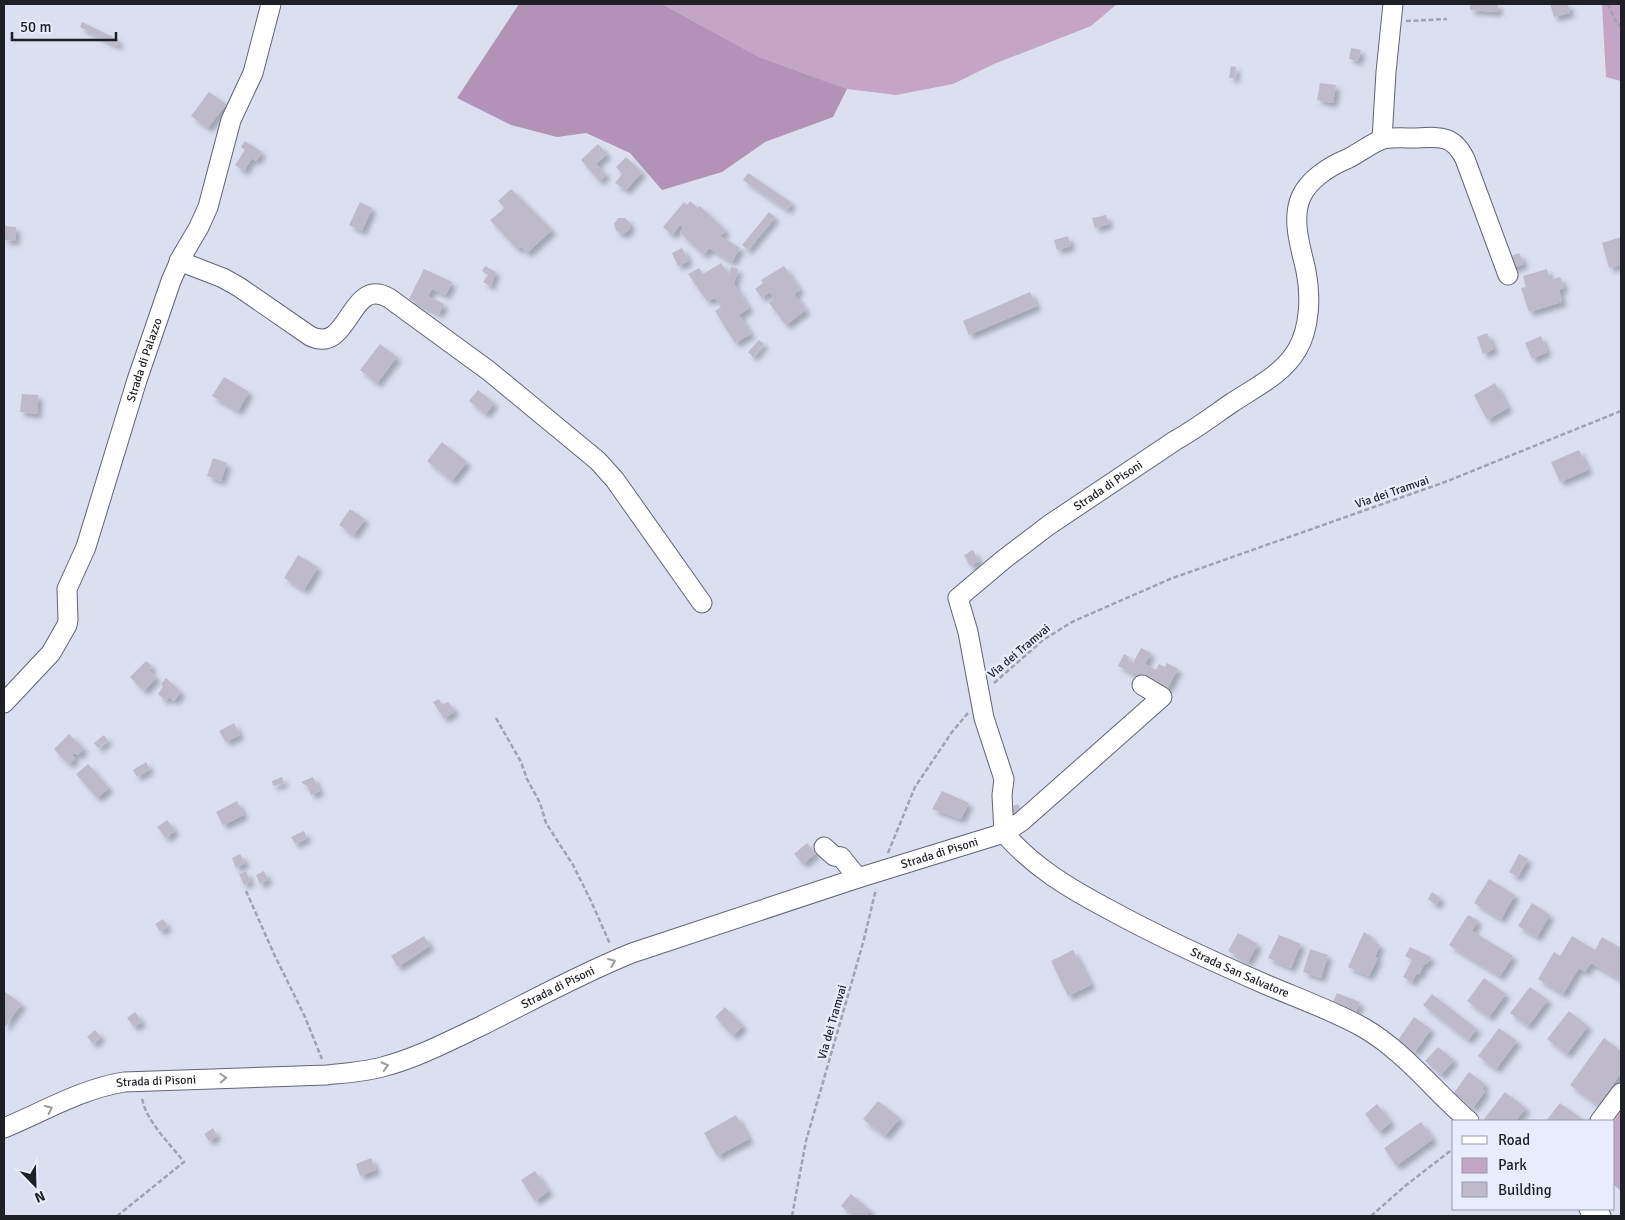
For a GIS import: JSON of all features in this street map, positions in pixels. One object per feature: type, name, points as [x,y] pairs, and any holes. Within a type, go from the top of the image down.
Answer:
[{"type":"street","name":"Strada di Palazzo","points":[[4,703],[47,658],[58,644],[67,625],[67,589],[86,547],[139,372],[179,261],[199,227],[208,207],[231,120],[253,74],[271,4]]},
{"type":"street","points":[[1393,13],[1386,72],[1382,139],[1442,137],[1451,141],[1459,148],[1465,159],[1508,275]]},
{"type":"street","name":"Strada di Pisoni","points":[[4,1128],[98,1087],[124,1082],[326,1075],[384,1067],[455,1039],[619,959],[858,878],[1004,833],[1002,795],[1004,779],[984,718],[968,632],[958,598],[1049,525],[1258,387],[1290,360],[1303,337],[1307,318],[1307,280],[1298,238],[1300,199],[1321,174],[1382,139]]},
{"type":"street","points":[[179,261],[239,286],[310,336],[321,340],[327,340],[335,335],[360,302],[368,295],[378,294],[389,298],[489,371],[598,461],[618,484],[702,603]]},
{"type":"street","points":[[1004,833],[1022,821],[1162,697],[1142,685]]},
{"type":"street","name":"Strada San Salvatore","points":[[1004,833],[1024,855],[1044,871],[1090,900],[1132,922],[1246,976],[1343,1018],[1375,1035],[1403,1056],[1468,1120]]},
{"type":"street","points":[[824,847],[834,856],[841,857],[858,878]]},
{"type":"street","points":[[1601,1120],[1621,1093]]},
{"type":"path","points":[[1608,4],[1615,20],[1621,27]]},
{"type":"path","points":[[1393,13],[1447,19]]},
{"type":"path","name":"Via dei Tramvai","points":[[792,1216],[806,1141],[863,943],[880,872],[915,787],[952,732],[980,695],[1043,640],[1072,622],[1186,572],[1445,482],[1621,411]]},
{"type":"path","points":[[496,718],[521,762],[527,780],[540,804],[546,823],[573,864],[619,959]]},
{"type":"path","points":[[246,891],[319,1048],[326,1075]]},
{"type":"path","points":[[116,1216],[184,1162],[145,1109],[140,1081]]},
{"type":"path","points":[[1371,1216],[1405,1186],[1452,1150]]},
{"type":"green space","points":[[662,4],[1117,4],[1091,26],[994,64],[953,84],[896,95],[847,89],[759,57]]},
{"type":"green space","points":[[1602,4],[1620,4],[1621,6],[1621,81],[1606,77]]},
{"type":"green space","points":[[1621,1111],[1621,1191],[1615,1186],[1615,1120]]},
{"type":"shaded area","points":[[519,4],[662,4],[759,57],[847,89],[833,117],[765,142],[722,172],[662,190],[630,153],[586,133],[557,137],[511,125],[457,98]]},
{"type":"building","points":[[1470,4],[1498,4],[1498,12],[1470,10]]},
{"type":"building","points":[[1550,4],[1568,4],[1570,13],[1554,17]]},
{"type":"building","points":[[82,22],[119,40],[117,46],[80,27]]},
{"type":"building","points":[[1351,48],[1361,50],[1358,61],[1349,59]]},
{"type":"building","points":[[1231,66],[1236,67],[1235,78],[1229,78]]},
{"type":"building","points":[[1320,83],[1336,85],[1333,103],[1317,100]]},
{"type":"building","points":[[209,92],[226,104],[208,128],[191,116]]},
{"type":"building","points":[[245,141],[262,152],[256,161],[252,158],[244,171],[235,165],[245,150],[241,147]]},
{"type":"building","points":[[598,144],[607,154],[596,164],[606,175],[599,181],[581,160]]},
{"type":"building","points":[[626,157],[642,172],[626,190],[615,183],[622,174],[616,167]]},
{"type":"building","points":[[748,173],[792,203],[787,210],[743,180]]},
{"type":"building","points":[[511,189],[552,230],[527,253],[521,247],[517,249],[490,220],[505,208],[498,201]]},
{"type":"building","points":[[690,201],[698,208],[700,206],[726,231],[720,236],[740,248],[732,262],[709,248],[704,255],[680,233],[683,228],[680,225],[672,235],[663,227],[684,202],[687,205]]},
{"type":"building","points":[[360,202],[372,208],[362,231],[349,225]]},
{"type":"building","points":[[769,212],[775,217],[748,250],[742,245]]},
{"type":"building","points":[[1106,215],[1109,224],[1095,228],[1092,218]]},
{"type":"building","points":[[618,218],[625,218],[630,223],[629,230],[623,234],[616,231],[614,224]]},
{"type":"building","points":[[4,226],[16,227],[15,241],[4,240]]},
{"type":"building","points":[[1068,236],[1071,246],[1057,250],[1054,240]]},
{"type":"building","points":[[1621,237],[1621,265],[1609,268],[1602,243]]},
{"type":"building","points":[[682,248],[689,261],[678,266],[672,253]]},
{"type":"building","points":[[1519,253],[1524,264],[1510,269],[1506,258]]},
{"type":"building","points":[[721,263],[729,275],[731,267],[738,269],[734,284],[749,308],[739,315],[751,334],[735,343],[715,311],[721,307],[715,298],[707,301],[688,274],[699,268],[703,274]]},
{"type":"building","points":[[485,266],[496,272],[490,286],[483,282],[488,275],[482,271]]},
{"type":"building","points":[[784,266],[800,290],[794,294],[806,310],[786,325],[769,303],[774,298],[770,292],[762,298],[755,289],[763,283],[761,280]]},
{"type":"building","points":[[424,269],[452,282],[446,295],[432,289],[428,296],[444,304],[439,314],[409,299]]},
{"type":"building","points":[[1547,269],[1550,280],[1560,277],[1564,288],[1559,290],[1562,302],[1529,312],[1521,288],[1526,287],[1523,276]]},
{"type":"building","points":[[1030,292],[1037,306],[969,335],[963,321]]},
{"type":"building","points":[[1487,333],[1494,349],[1483,354],[1477,337]]},
{"type":"building","points":[[1541,336],[1547,352],[1532,359],[1525,343]]},
{"type":"building","points":[[759,340],[764,344],[753,357],[748,352]]},
{"type":"building","points":[[380,344],[397,357],[377,383],[360,370]]},
{"type":"building","points":[[224,377],[249,392],[238,411],[212,396]]},
{"type":"building","points":[[1495,383],[1508,408],[1487,420],[1474,395]]},
{"type":"building","points":[[478,390],[494,403],[486,414],[469,401]]},
{"type":"building","points":[[22,394],[38,395],[37,414],[20,412]]},
{"type":"building","points":[[442,442],[467,462],[452,481],[427,461]]},
{"type":"building","points":[[1579,450],[1588,470],[1560,482],[1551,462]]},
{"type":"building","points":[[213,458],[227,463],[221,481],[207,476]]},
{"type":"building","points":[[350,509],[365,519],[354,535],[339,525]]},
{"type":"building","points":[[973,550],[979,561],[970,566],[964,555]]},
{"type":"building","points":[[298,555],[318,567],[304,590],[284,578]]},
{"type":"building","points":[[1141,648],[1151,653],[1145,664],[1156,670],[1159,664],[1165,667],[1167,663],[1178,669],[1167,689],[1118,666],[1124,654],[1129,657],[1128,661],[1133,663]]},
{"type":"building","points":[[146,661],[152,666],[149,670],[156,678],[144,691],[130,677]]},
{"type":"building","points":[[166,678],[181,692],[174,701],[169,697],[166,701],[158,694],[163,686],[161,684]]},
{"type":"building","points":[[439,699],[442,705],[448,702],[455,711],[444,719],[433,702]]},
{"type":"building","points":[[234,723],[240,735],[226,742],[219,731]]},
{"type":"building","points":[[69,734],[84,749],[78,755],[75,753],[72,755],[75,759],[69,764],[54,749]]},
{"type":"building","points":[[104,735],[108,741],[98,748],[94,743]]},
{"type":"building","points":[[146,762],[150,769],[137,777],[133,770]]},
{"type":"building","points":[[88,764],[109,788],[97,798],[76,774]]},
{"type":"building","points":[[282,777],[284,783],[273,786],[272,781]]},
{"type":"building","points":[[313,777],[320,791],[311,795],[308,787],[301,782]]},
{"type":"building","points":[[942,791],[969,803],[961,819],[932,809]]},
{"type":"building","points":[[237,801],[244,815],[223,825],[216,812]]},
{"type":"building","points":[[1018,804],[1023,815],[1013,819],[1008,808]]},
{"type":"building","points":[[167,820],[175,831],[166,838],[157,827]]},
{"type":"building","points":[[304,831],[307,838],[295,844],[291,837]]},
{"type":"building","points":[[807,843],[816,853],[803,864],[794,854]]},
{"type":"building","points":[[240,854],[245,863],[236,868],[232,858]]},
{"type":"building","points":[[1519,854],[1528,859],[1518,877],[1509,872]]},
{"type":"building","points":[[246,871],[250,882],[244,885],[239,874]]},
{"type":"building","points":[[264,871],[268,880],[260,884],[256,875]]},
{"type":"building","points":[[1489,879],[1515,895],[1501,919],[1474,903]]},
{"type":"building","points":[[1432,892],[1441,898],[1436,905],[1428,899]]},
{"type":"building","points":[[1532,903],[1550,915],[1537,937],[1518,926]]},
{"type":"building","points":[[1468,915],[1478,920],[1472,931],[1513,956],[1500,976],[1449,945]]},
{"type":"building","points":[[163,919],[168,927],[160,931],[155,924]]},
{"type":"building","points":[[1364,932],[1372,937],[1371,940],[1380,945],[1375,957],[1378,958],[1369,976],[1348,967]]},
{"type":"building","points":[[1238,933],[1258,944],[1248,962],[1228,951]]},
{"type":"building","points":[[1279,935],[1301,944],[1291,968],[1268,958]]},
{"type":"building","points":[[424,936],[430,946],[398,967],[391,956]]},
{"type":"building","points":[[1572,936],[1595,950],[1602,937],[1621,948],[1621,980],[1591,963],[1585,972],[1579,968],[1563,994],[1538,979],[1554,952],[1560,956]]},
{"type":"building","points":[[1410,947],[1431,957],[1412,982],[1403,977],[1412,960],[1405,956]]},
{"type":"building","points":[[1310,949],[1328,955],[1321,978],[1303,972]]},
{"type":"building","points":[[1073,950],[1091,985],[1068,996],[1051,961]]},
{"type":"building","points":[[1484,978],[1506,994],[1489,1017],[1467,1001]]},
{"type":"building","points":[[1530,987],[1548,1000],[1528,1026],[1510,1013]]},
{"type":"building","points":[[4,993],[22,1004],[4,1028]]},
{"type":"building","points":[[1337,993],[1360,1002],[1353,1019],[1330,1009]]},
{"type":"building","points":[[1432,994],[1477,1029],[1468,1040],[1423,1005]]},
{"type":"building","points":[[725,1007],[743,1026],[733,1036],[715,1017]]},
{"type":"building","points":[[1569,1011],[1588,1026],[1567,1054],[1547,1039]]},
{"type":"building","points":[[135,1012],[142,1022],[134,1027],[127,1018]]},
{"type":"building","points":[[1414,1017],[1431,1029],[1415,1052],[1398,1040]]},
{"type":"building","points":[[1499,1028],[1517,1041],[1496,1069],[1478,1056]]},
{"type":"building","points":[[95,1030],[101,1037],[93,1044],[87,1037]]},
{"type":"building","points":[[1604,1038],[1621,1051],[1621,1073],[1598,1105],[1570,1085]]},
{"type":"building","points":[[1438,1047],[1454,1060],[1441,1075],[1425,1061]]},
{"type":"building","points":[[1469,1072],[1485,1084],[1482,1089],[1485,1091],[1473,1108],[1453,1094]]},
{"type":"building","points":[[1505,1092],[1526,1108],[1517,1120],[1484,1119]]},
{"type":"building","points":[[878,1101],[900,1118],[885,1136],[863,1119]]},
{"type":"building","points":[[1560,1103],[1584,1120],[1547,1120]]},
{"type":"building","points":[[1377,1104],[1391,1122],[1379,1132],[1365,1114]]},
{"type":"building","points":[[736,1115],[749,1139],[717,1156],[704,1133]]},
{"type":"building","points":[[1421,1122],[1433,1139],[1396,1166],[1384,1148]]},
{"type":"building","points":[[213,1128],[217,1136],[209,1141],[204,1134]]},
{"type":"building","points":[[371,1158],[376,1170],[360,1176],[356,1164]]},
{"type":"building","points":[[535,1171],[549,1191],[535,1201],[521,1180]]},
{"type":"building","points":[[851,1194],[871,1211],[866,1216],[853,1216],[841,1206]]}]
